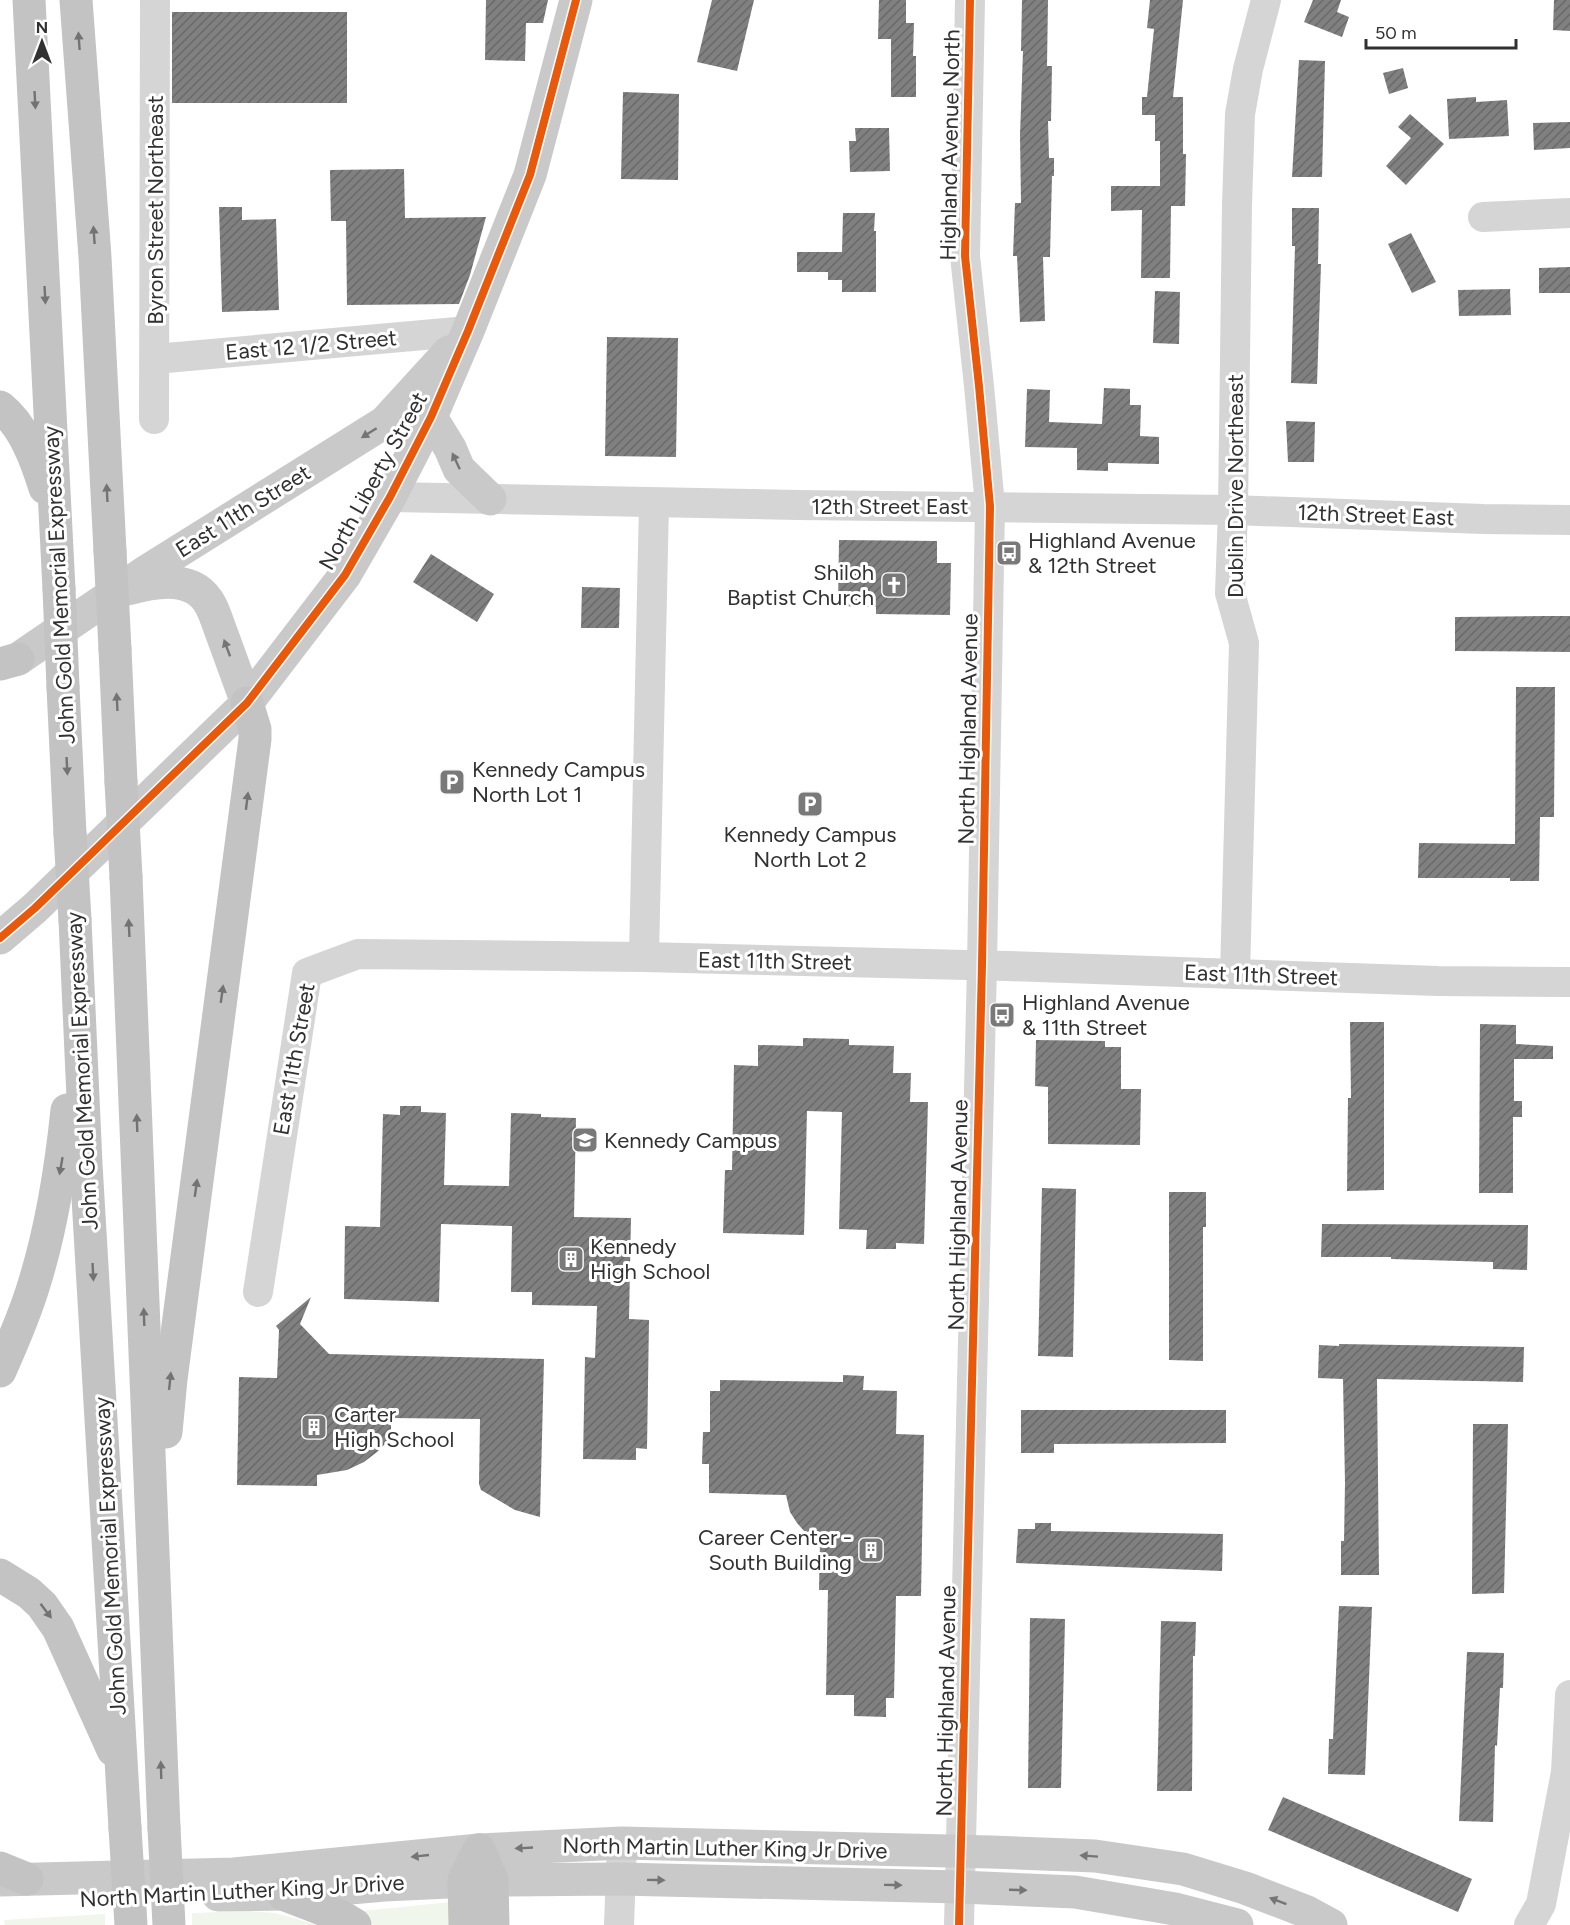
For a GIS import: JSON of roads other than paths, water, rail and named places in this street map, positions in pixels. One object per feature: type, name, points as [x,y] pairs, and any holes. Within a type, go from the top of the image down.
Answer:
[{"type":"highway","name":"John Gold Memorial Expressway","points":[[29,0],[86,1164],[131,1925]]},
{"type":"highway","name":"John Gold Memorial Expressway","points":[[76,0],[95,257],[115,649],[169,1925]]},
{"type":"highway","points":[[0,407],[17,426],[35,457],[56,520]]},
{"type":"highway","points":[[154,1565],[171,1379],[255,739],[255,729],[247,703]]},
{"type":"highway","points":[[0,1371],[17,1333],[35,1282],[51,1220],[62,1157],[79,1004]]},
{"type":"highway","points":[[0,1575],[29,1593],[42,1605],[58,1628],[123,1773]]},
{"type":"highway","points":[[465,1925],[478,1880],[479,1850]]},
{"type":"highway","points":[[478,1880],[493,1925]]},
{"type":"highway","points":[[283,1894],[339,1916],[355,1925]]},
{"type":"main road","name":"North Liberty Street","points":[[0,938],[36,908],[247,703],[345,575],[431,417],[468,331],[530,175],[576,0]]},
{"type":"main road","name":"East 11th Street","points":[[6,665],[147,571],[385,423],[468,331]]},
{"type":"main road","points":[[431,417],[450,448],[459,469],[490,499]]},
{"type":"main road","points":[[106,598],[152,582],[166,581],[193,588],[204,597],[214,614],[247,703]]},
{"type":"main road","name":"North Martin Luther King Jr Drive","points":[[9,1876],[234,1874],[479,1850],[622,1843],[1095,1856],[1183,1869],[1255,1892],[1307,1912],[1331,1925]]},
{"type":"main road","name":"North Martin Luther King Jr Drive","points":[[0,1900],[283,1894],[478,1880],[620,1879],[1075,1892],[1175,1909],[1237,1925]]},
{"type":"street","name":"Byron Street Northeast","points":[[154,419],[155,0]]},
{"type":"street","name":"Highland Avenue North","points":[[970,0],[965,256],[990,506]]},
{"type":"street","name":"Dublin Drive Northeast","points":[[1235,974],[1244,643],[1230,593],[1236,205],[1240,114],[1248,69],[1266,0]]},
{"type":"street","points":[[1483,217],[1570,213]]},
{"type":"street","name":"East 12 1/2 Street","points":[[155,359],[468,331]]},
{"type":"street","name":"12th Street East","points":[[390,496],[1233,510],[1570,520]]},
{"type":"street","points":[[644,957],[654,502]]},
{"type":"street","name":"North Highland Avenue","points":[[959,1925],[982,965],[990,506]]},
{"type":"street","name":"East 11th Street","points":[[258,1292],[307,973],[358,954],[644,957],[982,965],[1438,981],[1570,982]]},
{"type":"street","points":[[1529,1925],[1540,1904],[1564,1783],[1569,1740],[1570,1695]]},
{"type":"street","points":[[619,1925],[622,1843]]},
{"type":"place","name":"Highland Avenue & 12th Street","points":[[1009,553]]},
{"type":"place","name":"Shiloh Baptist Church","points":[[894,585]]},
{"type":"place","name":"Kennedy Campus North Lot 1","points":[[452,782]]},
{"type":"place","name":"Kennedy Campus North Lot 2","points":[[810,804]]},
{"type":"place","name":"Highland Avenue & 11th Street","points":[[1002,1015]]},
{"type":"place","name":"Kennedy Campus","points":[[585,1140]]},
{"type":"place","name":"Kennedy High School","points":[[571,1259]]},
{"type":"place","name":"Carter High School","points":[[314,1427]]},
{"type":"place","name":"Career Center - South Building","points":[[871,1550]]}]
